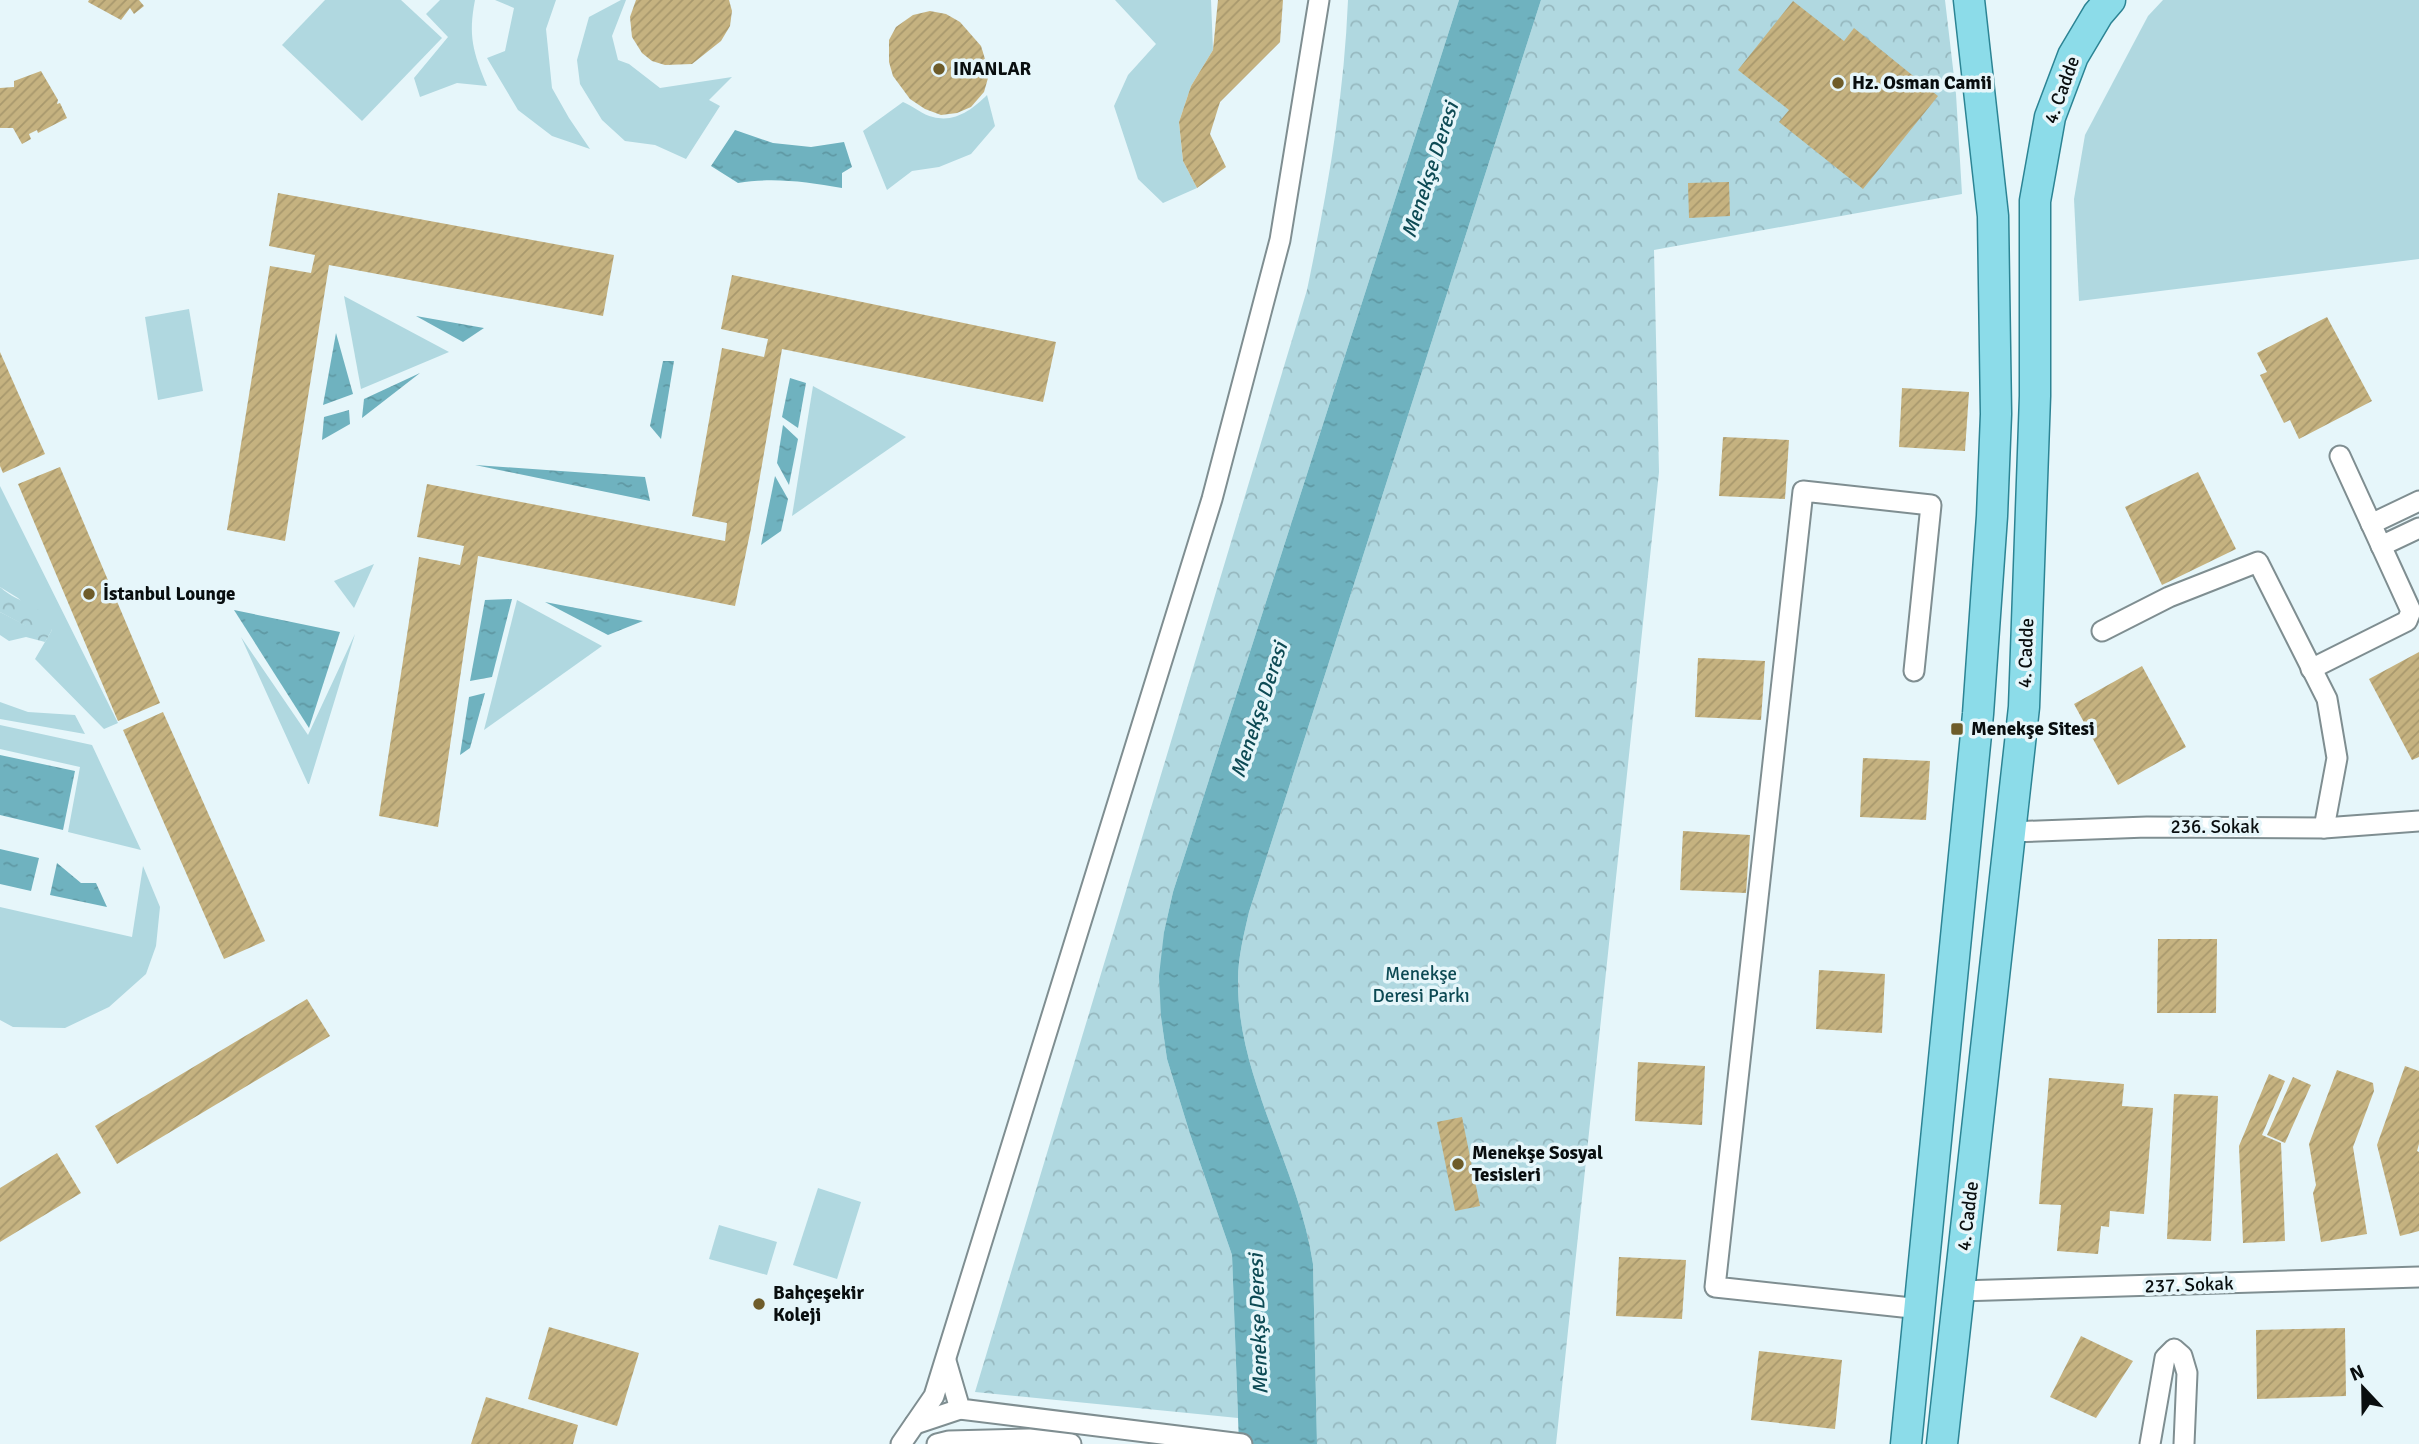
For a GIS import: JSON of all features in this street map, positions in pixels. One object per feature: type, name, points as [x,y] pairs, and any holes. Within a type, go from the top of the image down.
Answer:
[{"type":"main road","name":"4. Cadde","points":[[1906,1444],[1978,714],[1993,490],[1996,414],[1993,216],[1969,0]]},
{"type":"main road","name":"4. Cadde","points":[[1942,1444],[2024,694],[2035,396],[2035,201],[2049,117],[2073,56],[2098,14],[2110,0]]},
{"type":"street","points":[[901,1444],[934,1396],[946,1361],[1220,473],[1280,240],[1319,0]]},
{"type":"street","points":[[2311,669],[2407,621],[2411,611],[2340,456]]},
{"type":"street","points":[[1914,671],[1931,505],[1803,491],[1715,1287],[1921,1309]]},
{"type":"street","points":[[2371,524],[2419,501]]},
{"type":"street","points":[[2381,546],[2419,528]]},
{"type":"street","points":[[2102,631],[2169,597],[2258,562],[2327,699],[2337,758],[2324,828]]},
{"type":"street","name":"236. Sokak","points":[[2010,832],[2147,827],[2324,828],[2419,821]]},
{"type":"street","name":"237. Sokak","points":[[1959,1291],[2419,1277]]},
{"type":"street","points":[[2150,1444],[2165,1358],[2174,1349],[2182,1356],[2187,1373],[2184,1444]]},
{"type":"street","points":[[946,1361],[960,1409]]},
{"type":"street","points":[[915,1424],[960,1409],[1242,1444]]},
{"type":"street","points":[[937,1444],[949,1441],[1029,1439],[1071,1444]]},
{"type":"green space","points":[[325,0],[401,0],[442,38],[362,121],[282,45]]},
{"type":"green space","points":[[440,0],[475,0],[473,44],[487,86],[457,83],[420,97],[414,78],[448,37],[426,14]]},
{"type":"green space","points":[[495,0],[556,0],[546,29],[552,88],[590,149],[552,136],[518,110],[487,58],[505,51],[514,8]]},
{"type":"green space","points":[[626,0],[612,36],[618,60],[629,64],[660,88],[732,77],[709,100],[720,106],[686,159],[655,145],[625,141],[602,120],[580,84],[577,60],[589,17]]},
{"type":"green space","points":[[1115,0],[1211,0],[1213,50],[1191,86],[1179,122],[1183,161],[1197,188],[1163,203],[1138,179],[1114,106],[1128,75],[1156,44]]},
{"type":"green space","points":[[1348,0],[1459,0],[1173,892],[1164,932],[1161,1017],[1167,1059],[1232,1255],[1238,1418],[975,1392],[1307,290],[1334,146]]},
{"type":"green space","name":"Menekşe Deresi Parkı","points":[[1541,0],[1945,0],[1956,94],[1962,194],[1654,250],[1659,472],[1556,1444],[1317,1444],[1313,1264],[1306,1228],[1247,1053],[1240,1017],[1240,954],[1249,912]]},
{"type":"green space","points":[[2163,0],[2419,0],[2419,259],[2079,301],[2074,199],[2085,135],[2148,16]]},
{"type":"green space","points":[[987,95],[995,126],[971,154],[939,167],[912,171],[887,190],[863,131],[903,102],[929,116],[949,118],[970,110]]},
{"type":"green space","points":[[344,296],[449,352],[361,389]]},
{"type":"green space","points":[[189,309],[203,391],[158,400],[145,317]]},
{"type":"green space","points":[[813,386],[906,437],[792,516]]},
{"type":"green space","points":[[0,486],[118,723],[104,729],[35,659],[52,630],[18,598],[0,587]]},
{"type":"green space","points":[[374,564],[354,608],[334,581]]},
{"type":"green space","points":[[0,587],[36,608],[47,620],[52,630],[45,642],[26,637],[26,626],[0,612]]},
{"type":"green space","points":[[517,600],[602,646],[484,730]]},
{"type":"green space","points":[[0,612],[27,626],[26,637],[9,641],[0,635]]},
{"type":"green space","points":[[355,634],[308,784],[241,637],[308,735]]},
{"type":"green space","points":[[0,702],[28,712],[75,715],[85,734],[0,719]]},
{"type":"green space","points":[[0,725],[92,745],[141,850],[68,832],[80,767],[0,749]]},
{"type":"green space","points":[[143,866],[160,907],[156,946],[146,974],[109,1007],[65,1028],[13,1027],[0,1020],[0,907],[132,937]]},
{"type":"green space","points":[[818,1188],[861,1202],[837,1279],[793,1265]]},
{"type":"green space","points":[[719,1225],[777,1242],[767,1275],[709,1259]]},
{"type":"water","name":"Menekşe Deresi","points":[[1459,0],[1541,0],[1243,937],[1238,980],[1240,1017],[1247,1053],[1306,1228],[1313,1264],[1317,1444],[1239,1444],[1232,1255],[1167,1059],[1159,976],[1164,932],[1173,892]]},
{"type":"water","points":[[735,130],[773,143],[811,147],[844,142],[852,167],[842,173],[842,188],[777,180],[738,183],[711,166]]},
{"type":"water","points":[[416,316],[484,328],[463,342]]},
{"type":"water","points":[[336,333],[353,394],[323,405]]},
{"type":"water","points":[[663,361],[674,361],[661,439],[650,426]]},
{"type":"water","points":[[420,373],[362,418],[364,399]]},
{"type":"water","points":[[790,378],[806,383],[798,428],[782,417]]},
{"type":"water","points":[[349,410],[350,424],[322,440],[324,417]]},
{"type":"water","points":[[783,425],[798,439],[789,485],[777,463]]},
{"type":"water","points":[[475,465],[645,477],[650,501]]},
{"type":"water","points":[[775,476],[788,499],[781,531],[761,545]]},
{"type":"water","points":[[512,599],[492,677],[470,681],[485,600]]},
{"type":"water","points":[[545,602],[643,621],[608,635]]},
{"type":"water","points":[[234,610],[340,632],[309,728]]},
{"type":"water","points":[[485,693],[470,748],[460,755],[469,697]]},
{"type":"water","points":[[0,755],[75,771],[63,830],[0,815]]},
{"type":"water","points":[[0,849],[39,858],[31,891],[0,884]]},
{"type":"water","points":[[57,863],[81,883],[96,883],[107,907],[50,895]]},
{"type":"building","points":[[139,0],[144,6],[134,14],[130,8],[121,20],[88,2]]},
{"type":"building","points":[[636,0],[729,0],[732,11],[730,26],[721,41],[692,64],[665,65],[652,61],[642,53],[632,37],[630,17]]},
{"type":"building","points":[[1218,0],[1283,0],[1280,42],[1220,102],[1210,134],[1226,167],[1197,188],[1183,161],[1179,122],[1191,86],[1213,50]]},
{"type":"building","name":"Hz. Osman Camii","points":[[1793,1],[1844,41],[1854,28],[1938,96],[1863,189],[1779,122],[1789,110],[1738,70]]},
{"type":"building","name":"INANLAR","points":[[930,11],[946,14],[960,22],[981,46],[985,59],[988,78],[984,92],[971,107],[957,113],[941,115],[910,99],[893,76],[889,62],[889,40],[896,27],[913,15]]},
{"type":"building","points":[[41,71],[67,118],[38,133],[37,130],[29,134],[31,139],[22,144],[13,128],[0,128],[0,88],[14,87],[14,81]]},
{"type":"building","points":[[1729,182],[1730,216],[1689,218],[1688,183]]},
{"type":"building","points":[[278,193],[614,255],[603,316],[329,265],[285,541],[227,530],[270,266],[311,273],[315,255],[269,246]]},
{"type":"building","points":[[732,275],[1056,342],[1043,402],[782,349],[735,606],[478,556],[438,827],[379,816],[419,557],[460,565],[464,546],[417,537],[427,484],[725,541],[727,523],[692,516],[722,348],[764,357],[768,339],[721,329]]},
{"type":"building","points":[[2327,317],[2372,401],[2299,439],[2290,420],[2284,423],[2260,375],[2267,372],[2257,353]]},
{"type":"building","points":[[0,352],[45,454],[3,473],[0,466]]},
{"type":"building","points":[[1902,388],[1969,392],[1965,451],[1899,447]]},
{"type":"building","points":[[1723,437],[1789,440],[1785,499],[1719,496]]},
{"type":"building","name":"İstanbul Lounge","points":[[60,467],[160,703],[118,721],[18,484]]},
{"type":"building","points":[[2198,472],[2236,549],[2162,585],[2125,507]]},
{"type":"building","points":[[2419,652],[2419,757],[2412,760],[2369,679]]},
{"type":"building","points":[[1698,658],[1765,661],[1761,720],[1695,717]]},
{"type":"building","points":[[2142,666],[2186,747],[2118,785],[2074,704]]},
{"type":"building","points":[[163,712],[265,941],[224,959],[123,730]]},
{"type":"building","points":[[1863,758],[1930,761],[1926,820],[1860,817]]},
{"type":"building","points":[[1683,831],[1750,835],[1746,893],[1680,890]]},
{"type":"building","points":[[2158,939],[2217,939],[2216,1013],[2157,1013]]},
{"type":"building","points":[[1819,970],[1885,974],[1882,1033],[1816,1029]]},
{"type":"building","points":[[307,999],[330,1036],[117,1164],[95,1126]]},
{"type":"building","points":[[1638,1062],[1705,1066],[1702,1125],[1635,1121]]},
{"type":"building","points":[[2405,1066],[2419,1071],[2419,1231],[2400,1236],[2377,1145]]},
{"type":"building","points":[[2337,1070],[2373,1083],[2374,1091],[2353,1147],[2367,1234],[2321,1242],[2309,1144]]},
{"type":"building","points":[[2269,1074],[2285,1081],[2262,1135],[2281,1143],[2285,1241],[2243,1243],[2239,1146]]},
{"type":"building","points":[[2293,1077],[2311,1085],[2285,1143],[2267,1135]]},
{"type":"building","points":[[2049,1078],[2124,1084],[2122,1106],[2153,1108],[2144,1214],[2110,1211],[2109,1227],[2101,1226],[2098,1254],[2057,1251],[2061,1205],[2039,1204]]},
{"type":"building","points":[[2174,1094],[2218,1096],[2211,1241],[2167,1239]]},
{"type":"building","name":"Menekşe Sosyal Tesisleri","points":[[1462,1117],[1480,1206],[1455,1211],[1437,1122]]},
{"type":"building","points":[[57,1153],[81,1193],[0,1242],[0,1188]]},
{"type":"building","points":[[1619,1257],[1686,1260],[1682,1319],[1616,1316]]},
{"type":"building","points":[[549,1327],[639,1353],[617,1426],[528,1399]]},
{"type":"building","points":[[2345,1328],[2346,1396],[2257,1399],[2256,1330]]},
{"type":"building","points":[[2081,1336],[2133,1361],[2096,1418],[2050,1397]]},
{"type":"building","points":[[1759,1351],[1842,1360],[1835,1429],[1751,1420]]},
{"type":"building","points":[[486,1397],[578,1425],[573,1444],[471,1444]]},
{"type":"place","name":"INANLAR","points":[[939,69]]},
{"type":"place","name":"Hz. Osman Camii","points":[[1838,83]]},
{"type":"place","name":"İstanbul Lounge","points":[[89,594]]},
{"type":"place","name":"Menekşe Sitesi","points":[[1957,729]]},
{"type":"place","name":"Menekşe Sosyal Tesisleri","points":[[1458,1164]]},
{"type":"place","name":"Bahçeşekir Koleji","points":[[759,1304]]}]
